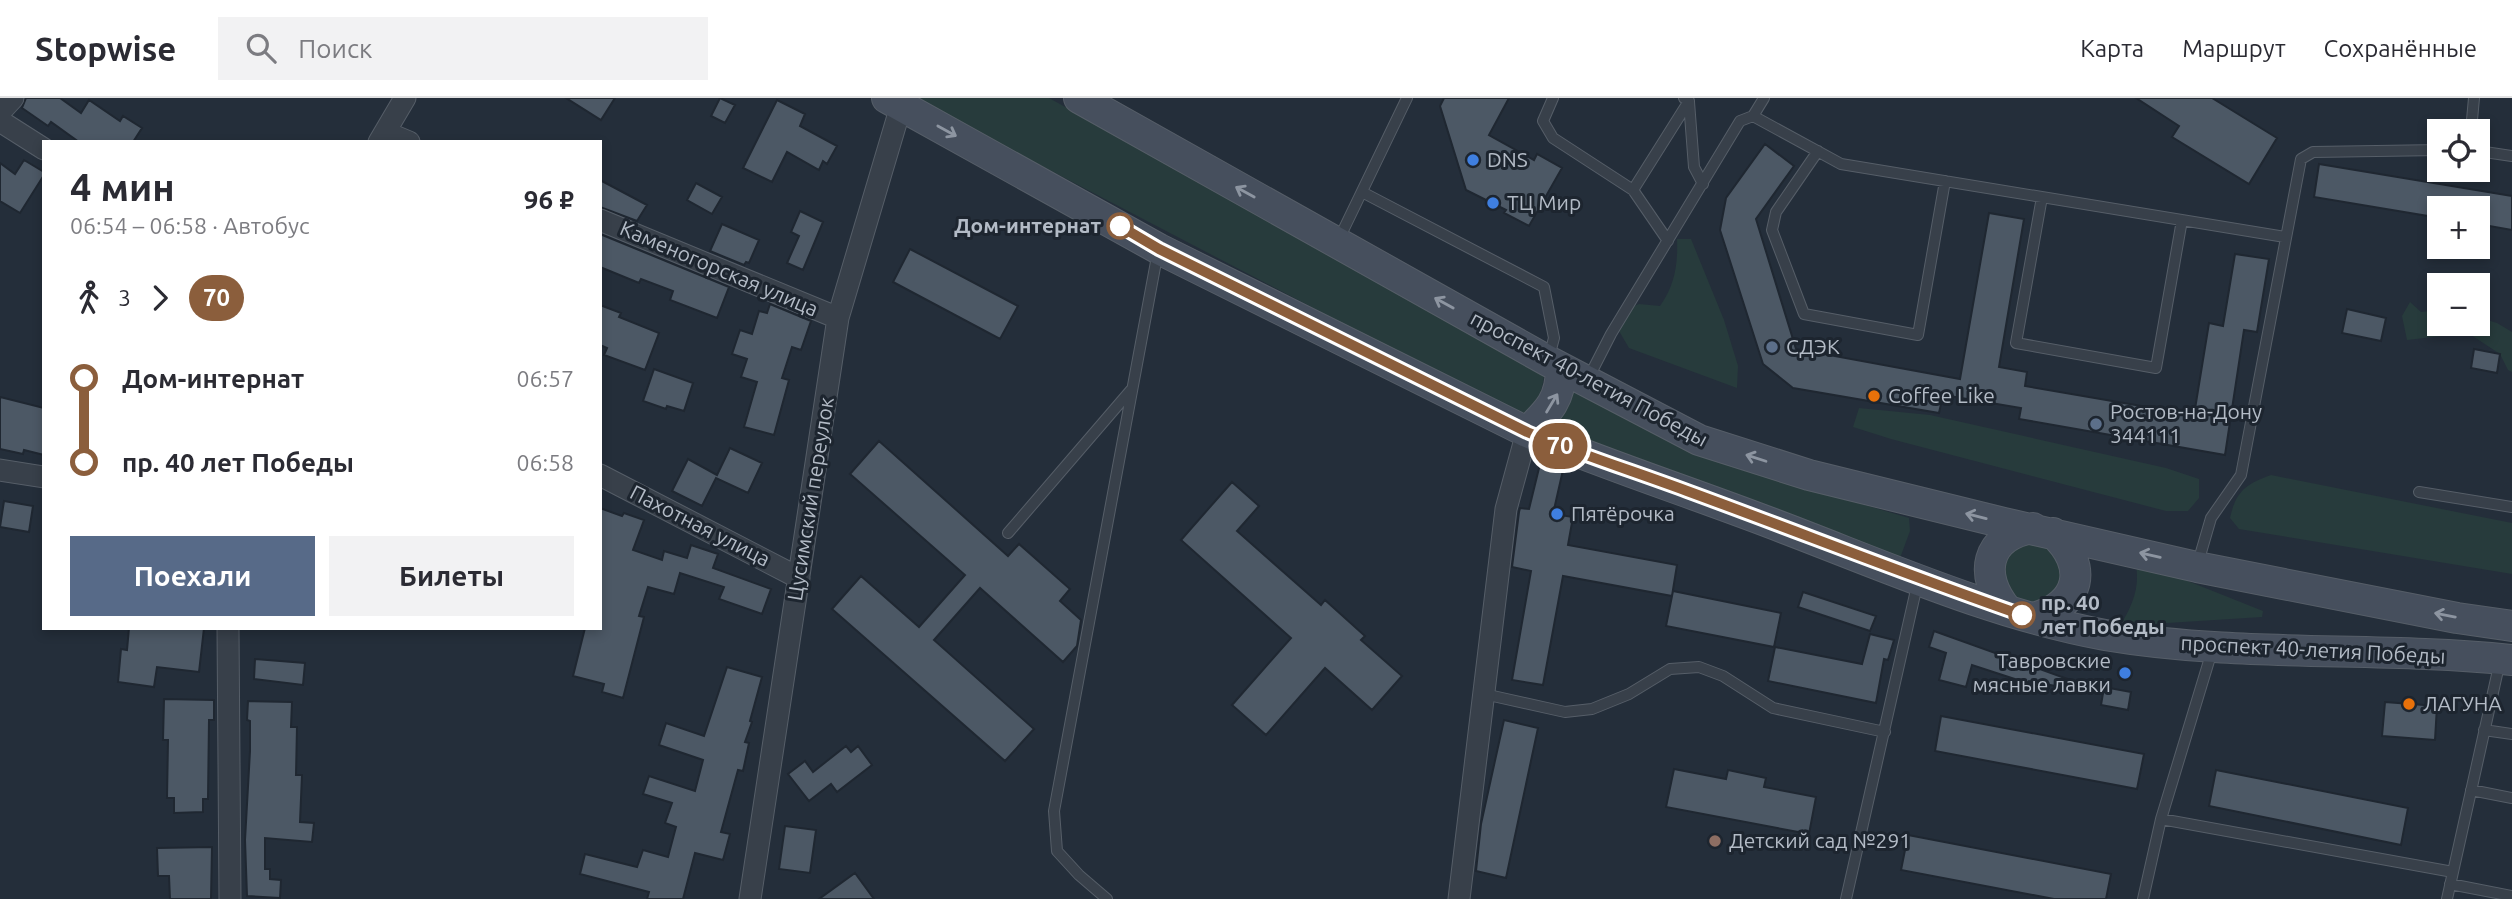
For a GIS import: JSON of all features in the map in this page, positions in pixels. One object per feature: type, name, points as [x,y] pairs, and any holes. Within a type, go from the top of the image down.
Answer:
[{"type":"main road","name":"проспект 40-летия Победы","points":[[1079,98],[1554,364],[1699,440],[1809,475],[2197,566],[2457,618],[2512,626]]},
{"type":"main road","name":"проспект 40-летия Победы","points":[[894,102],[1159,249],[1527,432],[1919,580],[2020,614],[2105,635],[2213,648],[2506,659]]},
{"type":"main road","points":[[1527,432],[1546,413],[1561,388],[1554,364]]},
{"type":"main road","points":[[2043,530],[2071,552],[2076,566],[2075,582],[2069,597],[2058,608],[2020,614],[1992,590],[1988,573],[1990,560],[2000,543],[2011,534],[2043,530]]},
{"type":"street","points":[[0,112],[13,98]]},
{"type":"street","points":[[382,137],[405,98]]},
{"type":"street","name":"Цусимский переулок","points":[[750,899],[838,318],[894,102]]},
{"type":"street","points":[[0,121],[42,148]]},
{"type":"street","name":"Каменогорская улица","points":[[602,221],[838,318]]},
{"type":"street","points":[[1459,899],[1506,509],[1527,432]]},
{"type":"street","points":[[0,470],[42,477]]},
{"type":"street","name":"Пахотная улица","points":[[602,476],[799,578]]},
{"type":"street","points":[[228,630],[230,899]]},
{"type":"lane","points":[[1337,243],[1407,98]]},
{"type":"lane","points":[[1553,98],[1543,121],[1553,138],[1633,190],[1668,241]]},
{"type":"lane","points":[[1587,382],[1611,334],[1741,121],[1753,116],[1764,98]]},
{"type":"lane","points":[[2472,119],[2474,98]]},
{"type":"lane","points":[[1633,190],[1688,99]]},
{"type":"lane","points":[[1688,99],[1694,167],[1703,184]]},
{"type":"lane","points":[[1753,116],[1842,164],[2285,237]]},
{"type":"lane","points":[[2197,566],[2211,519],[2241,475],[2301,159],[2313,152],[2427,150]]},
{"type":"lane","points":[[1818,151],[1776,212],[1772,230],[1804,314],[1917,335],[1945,181]]},
{"type":"lane","points":[[2490,153],[2512,156]]},
{"type":"lane","points":[[1362,192],[1544,287],[1554,338],[1554,364]]},
{"type":"lane","points":[[2042,197],[2016,343],[2156,368],[2182,220]]},
{"type":"lane","points":[[1107,899],[1079,875],[1058,851],[1054,811],[1159,249]]},
{"type":"lane","points":[[1008,533],[1133,388]]},
{"type":"lane","points":[[2418,492],[2512,507]]},
{"type":"lane","points":[[1846,899],[1919,580]]},
{"type":"lane","points":[[2143,899],[2161,819],[2213,648]]},
{"type":"lane","points":[[2447,899],[2484,730],[2506,659]]},
{"type":"lane","points":[[1484,694],[1565,712],[1592,709],[1629,694],[1670,669],[1699,667],[1723,676],[1773,708],[1885,732]]},
{"type":"lane","points":[[2484,730],[2512,734]]},
{"type":"lane","points":[[2471,790],[2512,798]]},
{"type":"lane","points":[[2161,819],[2451,878],[2512,896]]},
{"type":"green space","points":[[912,98],[1049,98],[1535,367],[1544,376],[1539,396],[1528,412],[1514,413]]},
{"type":"green space","points":[[1677,239],[1691,239],[1724,320],[1738,366],[1737,388],[1629,348],[1619,331],[1625,310],[1639,304],[1660,306],[1674,274]]},
{"type":"green space","points":[[2410,302],[2421,312],[2427,311],[2427,336],[2442,336],[2407,340],[2402,316]]},
{"type":"green space","points":[[2490,321],[2512,332],[2512,372],[2508,370],[2500,354],[2473,336],[2490,336]]},
{"type":"green space","points":[[1569,383],[1804,487],[1909,518],[1910,531],[1900,558],[1546,424]]},
{"type":"green space","points":[[1859,408],[1930,415],[2166,468],[2199,479],[2199,498],[2188,511],[2166,511],[1891,439],[1853,427]]},
{"type":"green space","points":[[2271,475],[2512,523],[2512,574],[2239,529],[2230,518],[2235,501],[2249,485]]},
{"type":"green space","points":[[2047,540],[2069,578],[2041,610],[2003,597],[2000,554],[2011,543]]},
{"type":"green space","points":[[2135,560],[2263,611],[2262,617],[2120,626],[2135,594]]},
{"type":"building","points":[[26,98],[60,98],[81,113],[89,100],[120,121],[123,116],[142,128],[134,140],[76,140],[51,122],[48,126],[22,108]]},
{"type":"building","points":[[566,98],[615,98],[601,120]]},
{"type":"building","points":[[720,98],[735,105],[725,123],[711,116]]},
{"type":"building","points":[[1444,98],[1509,98],[1489,135],[1534,160],[1537,154],[1562,168],[1529,226],[1504,213],[1506,210],[1466,190],[1440,106]]},
{"type":"building","points":[[2136,98],[2212,98],[2277,138],[2249,184],[2172,137],[2179,126]]},
{"type":"building","points":[[777,100],[805,114],[800,126],[837,146],[827,164],[823,161],[819,170],[787,152],[772,182],[743,168]]},
{"type":"building","points":[[1765,144],[1794,166],[1756,219],[1796,349],[1960,379],[1989,213],[2024,219],[1999,367],[2027,372],[2025,386],[2194,415],[2209,323],[2223,326],[2235,254],[2269,259],[2257,332],[2244,330],[2225,455],[2019,419],[2021,408],[1943,395],[1939,413],[1793,388],[1763,364],[1720,230],[1726,198]]},
{"type":"building","points":[[24,160],[42,171],[42,178],[20,213],[0,201],[0,163],[15,174]]},
{"type":"building","points":[[2319,164],[2512,196],[2512,230],[2490,226],[2490,196],[2427,196],[2427,216],[2314,197]]},
{"type":"building","points":[[602,181],[647,205],[637,221],[602,208]]},
{"type":"building","points":[[696,183],[722,197],[712,214],[687,200]]},
{"type":"building","points":[[800,211],[823,222],[803,270],[787,263],[799,236],[791,232]]},
{"type":"building","points":[[722,224],[759,240],[749,263],[744,265],[710,251]]},
{"type":"building","points":[[602,235],[729,287],[717,318],[670,300],[673,291],[641,279],[639,283],[602,268]]},
{"type":"building","points":[[910,249],[1018,306],[1000,339],[893,282]]},
{"type":"building","points":[[770,304],[811,321],[801,350],[792,347],[782,378],[789,380],[774,435],[744,427],[757,382],[741,377],[747,359],[732,354],[740,330],[752,334],[759,311],[767,313]]},
{"type":"building","points":[[602,306],[621,313],[619,317],[659,333],[645,370],[604,355],[607,348],[602,346]]},
{"type":"building","points":[[2347,309],[2386,318],[2381,341],[2342,333]]},
{"type":"building","points":[[2474,349],[2500,354],[2497,373],[2471,368]]},
{"type":"building","points":[[654,369],[693,383],[684,411],[667,406],[666,409],[643,401]]},
{"type":"building","points":[[0,397],[42,408],[42,454],[24,450],[23,454],[0,449]]},
{"type":"building","points":[[879,441],[1008,556],[1019,544],[1070,589],[1060,601],[1081,620],[1077,646],[1063,662],[980,588],[934,640],[1034,729],[1005,761],[832,609],[861,576],[919,627],[965,575],[850,474]]},
{"type":"building","points":[[730,448],[762,463],[748,493],[716,478],[702,506],[672,491],[688,459],[717,475]]},
{"type":"building","points":[[1540,464],[1563,470],[1553,514],[1573,517],[1568,545],[1677,565],[1672,596],[1563,576],[1543,685],[1512,680],[1531,571],[1512,567],[1519,512],[1520,508],[1529,509]]},
{"type":"building","points":[[1232,482],[1259,506],[1237,531],[1321,605],[1325,600],[1365,636],[1361,640],[1402,676],[1372,710],[1325,668],[1266,735],[1232,705],[1291,638],[1181,540]]},
{"type":"building","points":[[4,501],[33,506],[29,532],[0,527]]},
{"type":"building","points":[[602,509],[644,520],[633,550],[662,560],[664,551],[687,558],[691,545],[718,554],[713,568],[771,589],[762,614],[719,599],[724,587],[680,573],[674,594],[648,587],[639,616],[644,617],[623,698],[602,692],[604,684],[573,676],[584,630],[602,630]]},
{"type":"building","points":[[1673,591],[1781,613],[1774,647],[1666,626]]},
{"type":"building","points":[[1803,592],[1876,616],[1870,631],[1798,607]]},
{"type":"building","points":[[129,630],[204,630],[199,672],[157,667],[154,687],[118,682],[121,649],[127,650]]},
{"type":"building","points":[[1934,631],[2073,681],[2071,689],[2029,681],[2027,683],[1972,665],[1966,687],[1939,680],[1946,653],[1929,647]]},
{"type":"building","points":[[1870,634],[1894,640],[1888,660],[1884,659],[1876,703],[1768,681],[1775,647],[1862,664]]},
{"type":"building","points":[[255,659],[305,663],[303,685],[254,679]]},
{"type":"building","points":[[727,667],[762,677],[745,742],[749,743],[743,771],[738,770],[721,832],[730,834],[723,860],[695,853],[683,899],[647,899],[649,892],[580,874],[585,854],[637,867],[643,850],[668,857],[676,827],[665,823],[672,803],[643,794],[649,776],[695,791],[703,760],[659,745],[666,723],[704,736]]},
{"type":"building","points":[[2104,687],[2131,692],[2128,710],[2101,705]]},
{"type":"building","points":[[164,699],[214,700],[214,720],[209,720],[208,799],[203,799],[203,812],[174,813],[174,798],[167,798],[168,740],[163,740]]},
{"type":"building","points":[[248,701],[292,702],[291,727],[297,727],[296,775],[302,775],[300,822],[314,823],[312,842],[265,838],[265,869],[270,869],[270,879],[281,880],[280,898],[247,896],[245,840],[250,751]]},
{"type":"building","points":[[2385,702],[2437,706],[2435,740],[2382,736]]},
{"type":"building","points":[[1941,716],[2144,754],[2137,789],[1935,751]]},
{"type":"building","points":[[1504,720],[1538,728],[1506,878],[1476,871],[1481,824]]},
{"type":"building","points":[[846,746],[851,752],[858,746],[872,765],[837,792],[831,784],[809,801],[788,774],[805,761],[813,772]]},
{"type":"building","points":[[1674,769],[1726,779],[1728,770],[1766,778],[1764,787],[1816,797],[1809,834],[1666,807]]},
{"type":"building","points":[[2216,770],[2408,808],[2401,845],[2209,806]]},
{"type":"building","points":[[785,826],[816,830],[810,873],[779,869]]},
{"type":"building","points":[[1908,835],[2111,874],[2106,899],[2054,899],[1901,870]]},
{"type":"building","points":[[212,847],[211,899],[170,899],[169,876],[158,876],[157,848]]},
{"type":"building","points":[[855,873],[874,899],[819,899]]},
{"type":"bus line","name":"70","points":[[1120,226],[1159,249],[1527,432],[1919,580],[2022,615]]},
{"type":"place","name":"DNS","points":[[1473,160]]},
{"type":"place","name":"ТЦ Мир","points":[[1493,203]]},
{"type":"place","name":"Дом-интернат","points":[[1120,226]]},
{"type":"place","name":"СДЭК","points":[[1772,347]]},
{"type":"place","name":"Coffee Like","points":[[1874,396]]},
{"type":"place","name":"Ростов-на-Дону 344111","points":[[2096,424]]},
{"type":"place","name":"Пятёрочка","points":[[1557,514]]},
{"type":"place","name":"пр. 40 лет Победы","points":[[2022,615]]},
{"type":"place","name":"Тавровские мясные лавки","points":[[2125,673]]},
{"type":"place","name":"ЛАГУНА","points":[[2409,704]]},
{"type":"place","name":"Детский сад №291","points":[[1715,841]]}]
